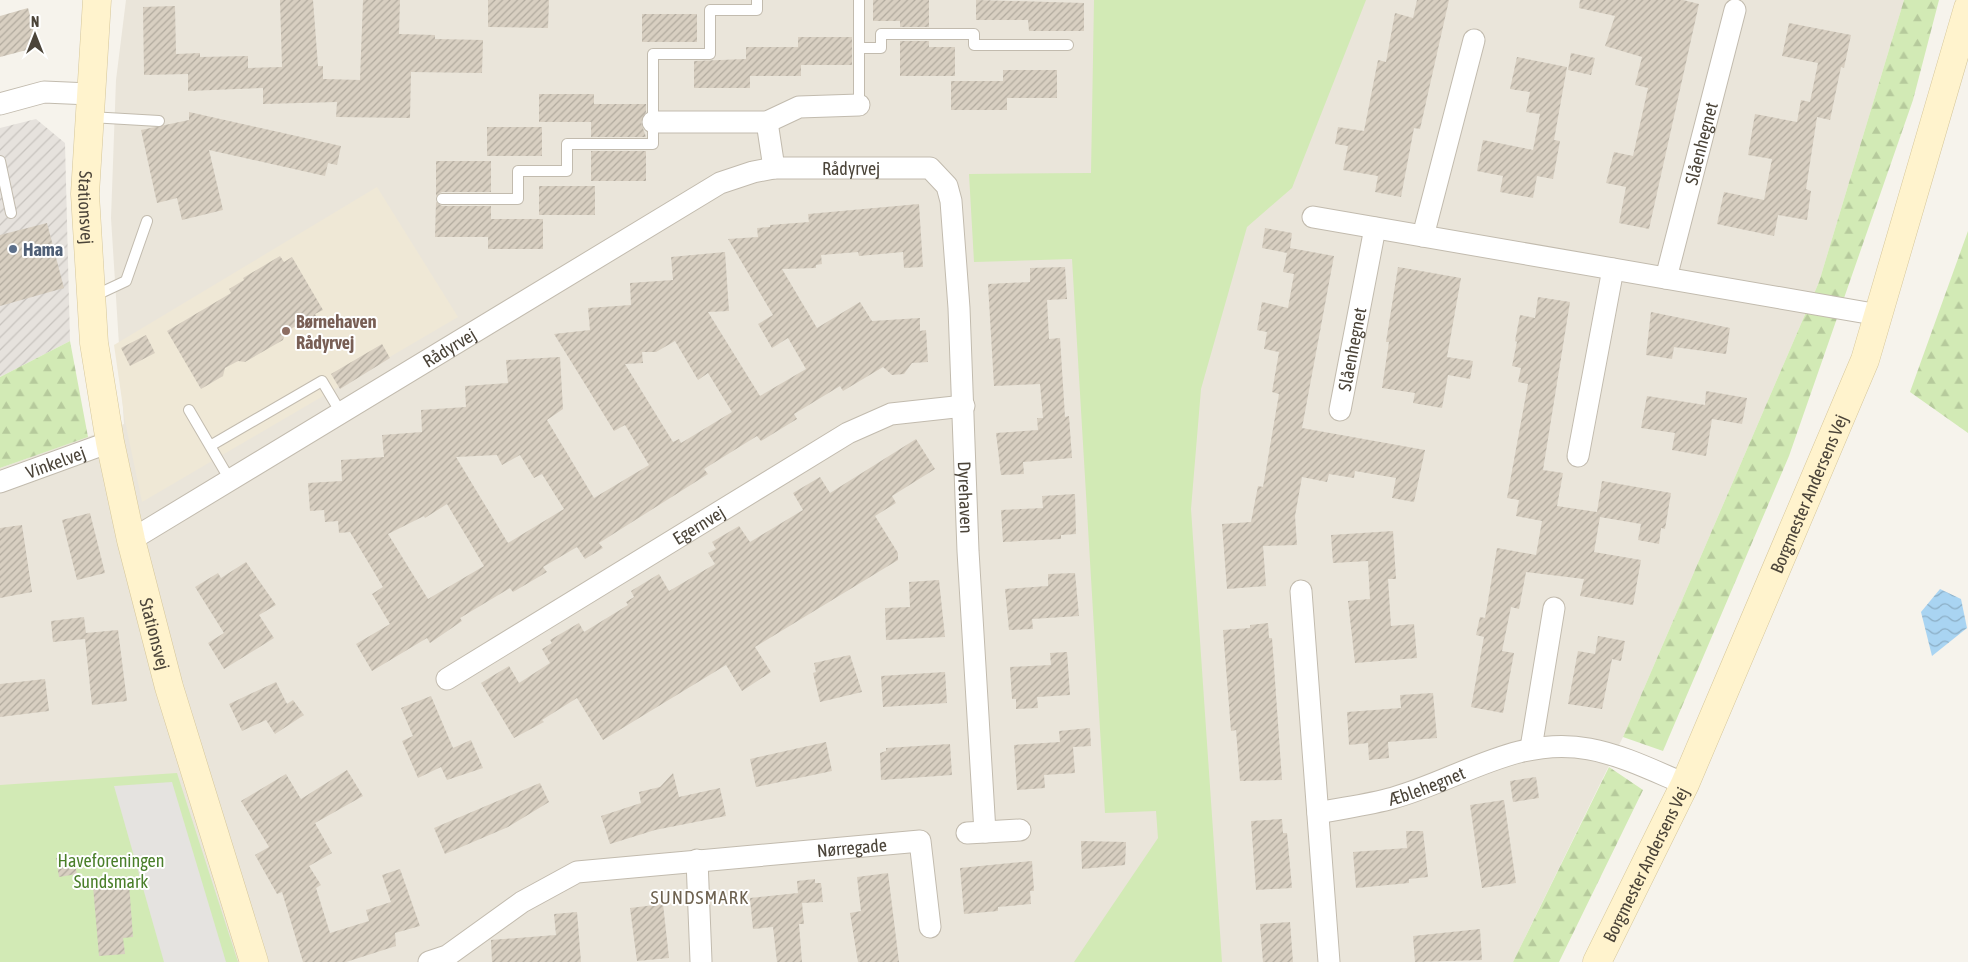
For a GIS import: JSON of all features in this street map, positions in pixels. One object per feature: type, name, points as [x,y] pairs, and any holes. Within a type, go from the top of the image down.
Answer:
[{"type":"street","name":"Stationsvej","points":[[97,0],[89,105],[85,194],[94,343],[110,442],[131,540],[169,687],[254,962]]},
{"type":"street","name":"Borgmester Andersens Vej","points":[[1597,962],[1685,784],[1865,360],[1968,8]]},
{"type":"street","name":"Slåenhegnet","points":[[1666,278],[1736,10]]},
{"type":"street","points":[[1423,236],[1474,40]]},
{"type":"street","points":[[0,104],[44,92],[89,105]]},
{"type":"street","points":[[652,122],[767,122],[799,107],[859,105]]},
{"type":"street","points":[[767,122],[774,168]]},
{"type":"street","name":"Rådyrvej","points":[[131,540],[720,183],[753,172],[774,168],[930,168]]},
{"type":"street","name":"Dyrehaven","points":[[930,168],[947,186],[951,201],[964,406],[976,832],[1020,830]]},
{"type":"street","points":[[1313,217],[1879,315]]},
{"type":"street","name":"Slåenhegnet","points":[[1340,410],[1375,228]]},
{"type":"street","points":[[1578,456],[1613,269]]},
{"type":"street","name":"Egernvej","points":[[447,679],[848,433],[891,414],[964,406]]},
{"type":"street","name":"Vinkelvej","points":[[0,482],[110,442]]},
{"type":"street","points":[[1301,591],[1329,962]]},
{"type":"street","points":[[1532,748],[1554,608]]},
{"type":"street","name":"Æblehegnet","points":[[1318,813],[1392,798],[1503,755],[1532,748],[1560,746],[1588,748],[1615,755],[1685,784]]},
{"type":"street","name":"Nørregade","points":[[429,962],[447,956],[522,902],[577,872],[920,841],[930,927]]},
{"type":"street","points":[[697,860],[701,960]]},
{"type":"lane","points":[[442,199],[518,199],[518,171],[567,171],[567,144],[652,144],[652,54],[710,54],[710,10],[757,10],[757,0]]},
{"type":"lane","points":[[859,0],[859,105]]},
{"type":"lane","points":[[859,48],[881,48],[881,34],[974,34],[974,45],[1068,45]]},
{"type":"lane","points":[[89,105],[159,121]]},
{"type":"lane","points":[[0,161],[11,213]]},
{"type":"lane","points":[[91,297],[126,281],[147,221]]},
{"type":"lane","points":[[210,446],[322,381],[341,413]]},
{"type":"lane","points":[[189,410],[230,480]]},
{"type":"shaded area","points":[[126,0],[1904,0],[1819,282],[1623,737],[1513,962],[0,962],[0,468],[124,424],[111,218],[116,80]]},
{"type":"shaded area","points":[[36,119],[65,143],[70,341],[0,377],[0,128]]},
{"type":"shaded area","name":"Børnehaven Rådyrvej","points":[[377,187],[458,317],[142,502],[125,421],[114,345]]},
{"type":"shaded area","points":[[172,782],[226,962],[164,962],[114,786]]},
{"type":"green space","points":[[1094,0],[1366,0],[1292,188],[1247,227],[1201,389],[1191,509],[1222,962],[1074,962],[1158,838],[1156,811],[1105,813],[1072,259],[974,262],[969,174],[1091,173]]},
{"type":"green space","points":[[1904,0],[1939,0],[1913,100],[1789,456],[1663,751],[1623,737],[1819,282]]},
{"type":"green space","points":[[1968,231],[1968,433],[1910,392]]},
{"type":"green space","points":[[70,341],[88,437],[0,468],[0,377]]},
{"type":"green space","points":[[1609,767],[1643,790],[1559,962],[1513,962]]},
{"type":"green space","name":"Haveforeningen Sundsmark","points":[[177,773],[238,962],[0,962],[0,785]]},
{"type":"water","points":[[1940,589],[1961,599],[1967,628],[1932,656],[1921,612]]},
{"type":"building","points":[[280,0],[313,0],[318,66],[323,66],[323,79],[360,80],[363,0],[400,0],[399,34],[435,35],[435,39],[483,40],[482,73],[411,72],[410,118],[336,117],[337,102],[263,104],[263,88],[188,91],[188,74],[144,75],[143,7],[175,6],[176,54],[200,53],[200,57],[248,56],[248,68],[282,67]]},
{"type":"building","points":[[488,0],[549,0],[548,28],[488,27]]},
{"type":"building","points":[[873,0],[929,0],[929,27],[900,27],[900,21],[873,21]]},
{"type":"building","points":[[976,0],[1084,3],[1084,31],[1029,31],[1028,20],[976,20]]},
{"type":"building","points":[[1417,0],[1449,0],[1420,129],[1414,128],[1401,197],[1375,192],[1378,176],[1343,170],[1348,146],[1335,144],[1338,127],[1364,131],[1378,60],[1386,62],[1395,13],[1413,18]]},
{"type":"building","points":[[1580,0],[1683,0],[1699,4],[1649,229],[1619,223],[1626,187],[1606,183],[1614,152],[1633,156],[1648,88],[1635,85],[1642,57],[1605,46],[1615,16],[1579,8]]},
{"type":"building","points":[[28,8],[38,47],[0,57],[0,16]]},
{"type":"building","points":[[642,14],[697,14],[697,42],[642,42]]},
{"type":"building","points":[[1789,23],[1851,35],[1844,68],[1841,67],[1830,120],[1817,117],[1806,189],[1811,191],[1807,220],[1778,215],[1774,236],[1717,224],[1724,192],[1764,200],[1772,159],[1748,155],[1755,114],[1797,122],[1801,100],[1810,102],[1818,63],[1782,56]]},
{"type":"building","points":[[798,37],[852,37],[852,65],[801,65],[801,76],[750,76],[750,88],[694,88],[694,61],[746,59],[746,47],[798,47]]},
{"type":"building","points":[[900,41],[929,41],[929,47],[955,47],[955,76],[900,76]]},
{"type":"building","points":[[1571,53],[1595,58],[1591,75],[1568,70]]},
{"type":"building","points":[[1517,57],[1567,67],[1554,140],[1560,141],[1553,179],[1537,176],[1533,198],[1500,192],[1503,176],[1477,171],[1483,140],[1533,150],[1540,114],[1526,112],[1530,92],[1510,89]]},
{"type":"building","points":[[1003,70],[1057,70],[1057,98],[1007,98],[1007,110],[951,110],[951,81],[1003,81]]},
{"type":"building","points":[[539,94],[594,94],[594,104],[646,104],[646,112],[641,122],[646,137],[591,137],[591,122],[539,122]]},
{"type":"building","points":[[189,112],[341,146],[337,165],[328,163],[325,176],[209,150],[223,210],[182,220],[177,198],[157,203],[141,130],[189,120]]},
{"type":"building","points":[[487,127],[542,127],[542,156],[487,156]]},
{"type":"building","points":[[591,151],[646,151],[646,181],[591,181]]},
{"type":"building","points":[[436,161],[491,161],[491,192],[442,192],[436,196]]},
{"type":"building","points":[[539,186],[595,186],[595,215],[539,215]]},
{"type":"building","points":[[436,202],[442,206],[491,206],[491,219],[543,219],[543,249],[488,249],[488,237],[435,237]]},
{"type":"building","points":[[919,204],[923,267],[904,268],[903,252],[859,256],[858,252],[821,255],[822,264],[816,265],[816,268],[782,269],[817,328],[860,302],[872,321],[920,318],[920,331],[926,330],[928,362],[912,363],[904,374],[892,375],[883,367],[843,391],[840,386],[794,414],[797,419],[761,441],[757,436],[704,469],[708,474],[599,543],[603,548],[585,559],[577,547],[543,567],[547,572],[513,592],[510,588],[460,618],[462,621],[430,643],[427,638],[372,671],[356,644],[390,624],[372,594],[383,587],[350,532],[339,533],[338,521],[325,522],[324,510],[310,511],[308,483],[342,481],[341,460],[384,457],[382,435],[422,432],[421,410],[466,407],[465,386],[508,383],[506,360],[560,357],[563,409],[547,420],[594,498],[649,465],[625,425],[614,431],[554,334],[590,330],[588,308],[631,305],[630,283],[673,280],[671,257],[725,252],[729,311],[708,312],[760,396],[806,369],[788,338],[772,348],[758,324],[773,315],[728,239],[758,237],[757,228],[770,227],[770,225],[809,222],[808,214]],"holes":[[[675,341],[698,380],[708,373],[732,412],[681,443],[679,439],[673,442],[625,364],[643,363],[642,352],[656,352]],[[497,455],[502,465],[520,455],[534,478],[542,474],[564,509],[508,543],[456,457]],[[447,504],[484,566],[428,599],[388,534],[424,516],[425,518]]]},
{"type":"building","points":[[47,223],[64,288],[0,306],[0,235]]},
{"type":"building","points":[[1265,228],[1292,233],[1290,248],[1334,256],[1302,428],[1425,450],[1414,502],[1392,498],[1396,478],[1355,471],[1354,478],[1329,474],[1327,482],[1302,477],[1295,516],[1297,545],[1263,546],[1266,586],[1227,589],[1222,524],[1251,522],[1258,486],[1263,487],[1279,394],[1272,392],[1279,352],[1264,349],[1267,332],[1257,330],[1262,302],[1288,308],[1294,274],[1283,272],[1287,253],[1262,248]]},
{"type":"building","points":[[280,256],[284,262],[292,257],[323,310],[315,314],[318,319],[304,327],[297,325],[285,333],[283,340],[245,362],[238,361],[225,368],[223,376],[201,389],[167,331],[231,293],[229,289],[244,280],[243,278]]},
{"type":"building","points":[[1065,267],[1067,299],[1047,300],[1049,339],[1060,338],[1065,417],[1069,416],[1072,458],[1023,462],[1024,474],[1001,475],[996,433],[1038,430],[1037,418],[1043,418],[1040,384],[994,386],[988,284],[1030,282],[1030,268]]},
{"type":"building","points":[[1398,267],[1461,278],[1447,357],[1473,361],[1470,379],[1448,375],[1442,408],[1413,403],[1415,393],[1382,388],[1389,342],[1386,342]]},
{"type":"building","points":[[1538,297],[1570,302],[1543,470],[1563,473],[1557,506],[1597,512],[1602,481],[1671,493],[1665,529],[1661,528],[1659,544],[1638,540],[1641,524],[1600,517],[1594,552],[1641,560],[1633,605],[1580,596],[1584,579],[1526,572],[1519,609],[1511,607],[1502,651],[1514,653],[1503,713],[1471,707],[1484,637],[1476,635],[1480,617],[1485,618],[1497,548],[1536,555],[1542,521],[1516,516],[1519,500],[1507,498],[1528,384],[1518,382],[1521,368],[1512,366],[1517,342],[1515,341],[1520,315],[1535,318]]},
{"type":"building","points":[[1651,312],[1730,328],[1726,354],[1674,347],[1672,359],[1646,355]]},
{"type":"building","points":[[146,335],[155,353],[130,366],[121,348]]},
{"type":"building","points":[[382,344],[390,358],[340,389],[331,374]]},
{"type":"building","points":[[1706,391],[1747,398],[1742,424],[1712,419],[1706,456],[1672,450],[1675,433],[1641,428],[1647,396],[1705,405]]},
{"type":"building","points":[[916,439],[935,469],[892,496],[896,503],[875,516],[898,553],[898,560],[755,647],[771,672],[742,691],[726,665],[603,740],[577,698],[542,720],[544,722],[514,738],[481,683],[509,666],[519,683],[550,663],[542,649],[552,643],[550,640],[579,623],[584,632],[628,605],[626,602],[634,597],[631,591],[659,574],[669,591],[715,564],[708,553],[716,549],[712,542],[739,526],[750,542],[803,510],[793,493],[820,477],[830,493]]},
{"type":"building","points":[[1075,494],[1076,534],[1061,535],[1061,539],[1003,542],[1001,510],[1043,508],[1042,496]]},
{"type":"building","points":[[90,513],[105,573],[77,580],[62,520]]},
{"type":"building","points":[[22,525],[32,592],[0,598],[0,528]]},
{"type":"building","points":[[1393,531],[1396,579],[1388,579],[1391,626],[1414,624],[1417,658],[1355,663],[1348,601],[1370,599],[1368,561],[1333,563],[1331,535]]},
{"type":"building","points":[[246,562],[276,605],[259,615],[274,638],[224,669],[208,643],[224,633],[195,587],[218,573],[221,578]]},
{"type":"building","points":[[1075,573],[1079,616],[1032,619],[1033,629],[1009,630],[1005,589],[1048,586],[1048,574]]},
{"type":"building","points":[[939,580],[945,637],[886,640],[885,608],[910,607],[909,582]]},
{"type":"building","points":[[84,617],[86,633],[118,630],[127,701],[92,705],[85,639],[53,642],[51,621]]},
{"type":"building","points":[[1268,623],[1269,638],[1272,638],[1282,780],[1240,781],[1236,730],[1231,731],[1223,630],[1250,628],[1250,625]]},
{"type":"building","points":[[1598,636],[1625,641],[1621,661],[1612,659],[1602,709],[1568,704],[1578,651],[1595,654]]},
{"type":"building","points":[[1067,652],[1070,695],[1037,697],[1038,708],[1016,709],[1016,699],[1012,699],[1010,667],[1051,665],[1050,653]]},
{"type":"building","points":[[850,655],[862,692],[820,702],[813,673],[816,672],[814,663]]},
{"type":"building","points":[[945,672],[947,703],[883,707],[881,676]]},
{"type":"building","points":[[45,679],[49,711],[0,717],[0,684]]},
{"type":"building","points":[[276,682],[287,704],[293,700],[304,715],[275,734],[266,720],[242,731],[229,704]]},
{"type":"building","points":[[1433,693],[1437,738],[1388,742],[1389,758],[1369,760],[1368,743],[1349,745],[1347,712],[1401,708],[1400,695]]},
{"type":"building","points":[[431,696],[453,748],[471,740],[483,768],[447,780],[441,767],[418,778],[402,741],[413,736],[401,708]]},
{"type":"building","points":[[1090,728],[1091,746],[1073,747],[1075,773],[1044,775],[1045,788],[1017,790],[1014,745],[1060,742],[1059,731]]},
{"type":"building","points":[[826,742],[832,771],[756,787],[750,759]]},
{"type":"building","points":[[950,744],[952,775],[881,780],[880,753],[886,751],[886,748]]},
{"type":"building","points":[[347,770],[363,796],[315,823],[332,853],[309,866],[321,885],[316,888],[330,933],[369,921],[366,910],[391,902],[382,875],[400,869],[420,926],[395,933],[396,946],[346,962],[303,962],[282,892],[277,894],[255,855],[269,847],[241,801],[286,774],[301,799]]},
{"type":"building","points":[[673,773],[679,797],[720,788],[726,816],[655,830],[610,844],[601,816],[641,803],[639,792],[660,787]]},
{"type":"building","points":[[1536,777],[1539,798],[1513,802],[1510,781]]},
{"type":"building","points":[[540,783],[549,802],[508,827],[445,854],[434,828]]},
{"type":"building","points":[[1504,800],[1516,883],[1482,888],[1470,805]]},
{"type":"building","points":[[1282,819],[1283,833],[1287,833],[1292,888],[1256,890],[1251,821]]},
{"type":"building","points":[[1406,831],[1423,831],[1428,877],[1409,879],[1409,883],[1356,888],[1353,852],[1407,848]]},
{"type":"building","points":[[1081,841],[1126,842],[1125,865],[1082,869]]},
{"type":"building","points":[[73,855],[77,874],[59,877],[56,858]]},
{"type":"building","points":[[1032,861],[1034,891],[1030,891],[1031,904],[998,907],[998,911],[964,914],[960,868]]},
{"type":"building","points":[[888,873],[899,962],[858,962],[850,913],[861,911],[857,877]]},
{"type":"building","points":[[815,879],[815,883],[821,883],[823,902],[802,903],[804,924],[799,924],[802,962],[777,962],[773,927],[753,929],[750,898],[798,893],[797,881]]},
{"type":"building","points":[[129,883],[133,937],[123,938],[125,954],[99,956],[93,886]]},
{"type":"building","points":[[663,904],[669,958],[637,961],[630,908]]},
{"type":"building","points":[[577,912],[581,962],[492,962],[491,940],[556,935],[554,914]]},
{"type":"building","points":[[1290,922],[1293,962],[1263,962],[1260,924]]},
{"type":"building","points":[[1480,929],[1482,960],[1415,962],[1413,936]]},
{"type":"place","name":"Hama","points":[[13,249]]},
{"type":"place","name":"Børnehaven Rådyrvej","points":[[286,331]]},
{"type":"district","name":"SUNDSMARK","points":[[700,897]]}]
